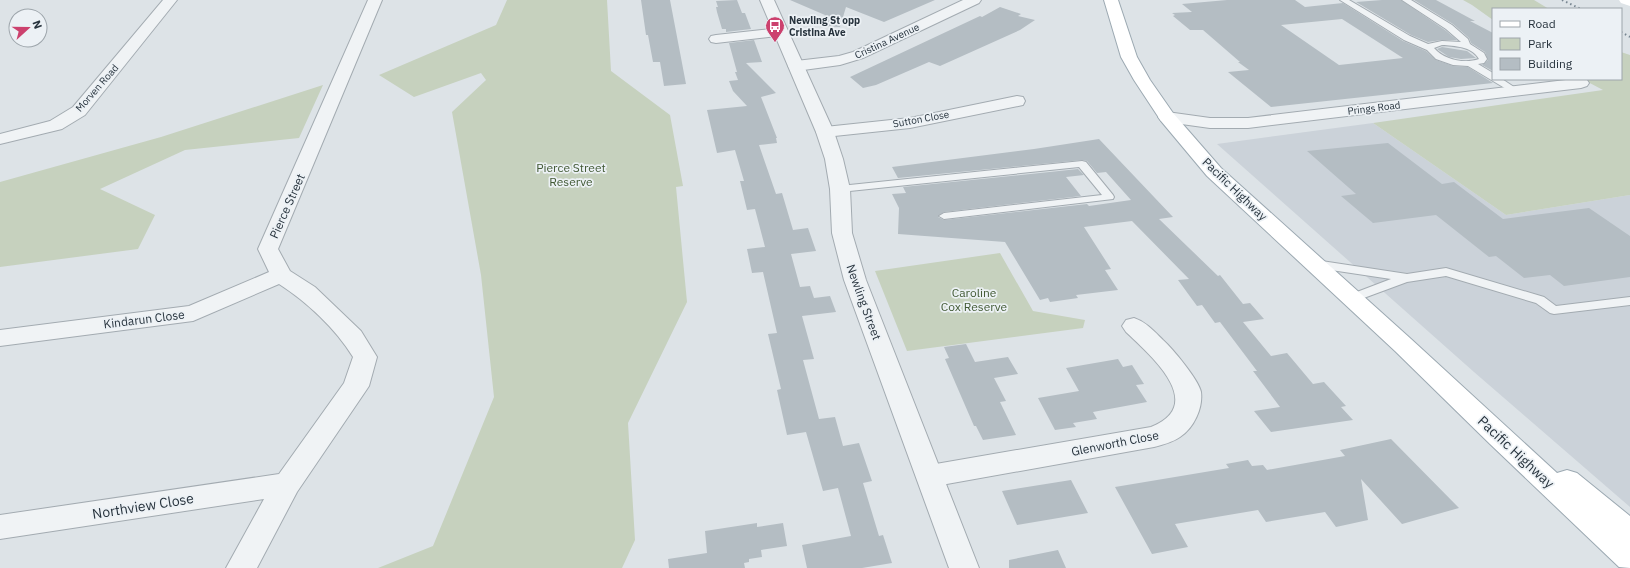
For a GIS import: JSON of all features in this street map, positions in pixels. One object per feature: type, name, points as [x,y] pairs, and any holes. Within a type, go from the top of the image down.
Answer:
[{"type":"main road","name":"Pacific Highway","points":[[1111,0],[1129,57],[1142,80],[1167,117],[1214,172],[1353,298],[1499,437],[1630,558]]},
{"type":"main road","points":[[1626,0],[1630,2]]},
{"type":"main road","name":"Pacific Highway","points":[[1403,345],[1630,533]]},
{"type":"street","name":"Morven Road","points":[[0,139],[56,125],[79,111],[170,0]]},
{"type":"street","name":"Pierce Street","points":[[281,275],[268,249],[375,0]]},
{"type":"street","name":"Newling Street","points":[[767,0],[825,132],[834,159],[840,189],[842,233],[850,265],[964,568]]},
{"type":"street","name":"Cristina Avenue","points":[[796,66],[835,61],[858,55],[974,0]]},
{"type":"street","points":[[716,39],[781,32]]},
{"type":"street","name":"Prings Road","points":[[1167,117],[1210,123],[1248,123],[1581,82]]},
{"type":"street","name":"Sutton Close","points":[[825,132],[910,122],[1017,101]]},
{"type":"street","name":"Kindarun Close","points":[[0,338],[193,313],[281,275]]},
{"type":"street","points":[[241,568],[286,484],[356,386],[365,357],[353,336],[307,292],[281,275]]},
{"type":"street","name":"Glenworth Close","points":[[930,476],[1154,437],[1171,430],[1183,417],[1188,404],[1188,390],[1165,355],[1134,326]]},
{"type":"street","name":"Northview Close","points":[[0,528],[286,484]]},
{"type":"lane","points":[[1344,0],[1407,38],[1430,48],[1436,55],[1443,58],[1470,63],[1481,61],[1483,59],[1492,60]]},
{"type":"lane","points":[[1406,0],[1449,26],[1465,41],[1466,46]]},
{"type":"lane","points":[[1430,48],[1431,45],[1442,43],[1466,46],[1479,52],[1483,59]]},
{"type":"lane","points":[[1470,63],[1492,76]]},
{"type":"lane","points":[[1498,80],[1516,91]]},
{"type":"lane","points":[[840,189],[1082,164],[1109,198],[944,216]]},
{"type":"lane","points":[[1315,264],[1407,278]]},
{"type":"lane","points":[[1353,298],[1407,278],[1446,272],[1540,300],[1554,310],[1630,301]]},
{"type":"shaded area","points":[[1373,123],[1506,215],[1630,195],[1630,507],[1474,372],[1217,144]]},
{"type":"green space","name":"Pierce Street Reserve","points":[[507,0],[607,0],[611,71],[670,115],[683,186],[676,187],[687,302],[628,423],[635,540],[622,568],[378,568],[433,546],[494,397],[481,275],[452,112],[486,80],[481,73],[414,97],[379,75],[496,25]]},
{"type":"green space","points":[[1463,0],[1534,0],[1547,8],[1492,8],[1492,19]]},
{"type":"green space","points":[[1622,52],[1630,55],[1630,195],[1506,215],[1373,123],[1603,90],[1586,81],[1577,82],[1575,80],[1622,80]]},
{"type":"green space","points":[[323,85],[299,138],[185,150],[100,189],[155,215],[138,249],[0,267],[0,182],[161,137]]},
{"type":"green space","name":"Caroline Cox Reserve","points":[[1000,253],[1033,311],[1085,320],[1083,328],[907,351],[875,271]]},
{"type":"building","points":[[641,0],[670,0],[686,84],[664,86],[660,62],[653,62],[648,35],[646,35]]},
{"type":"building","points":[[737,0],[742,13],[745,13],[751,29],[726,32],[726,29],[722,29],[717,12],[716,7],[718,7],[716,1]]},
{"type":"building","points":[[790,0],[935,0],[884,22],[846,7],[840,27],[822,26],[825,15]]},
{"type":"building","points":[[1227,0],[1295,0],[1305,7],[1343,3],[1403,41],[1426,51],[1436,60],[1453,66],[1468,67],[1493,83],[1271,107],[1228,72],[1249,70],[1203,30],[1190,30],[1173,16],[1175,15],[1172,13],[1192,12],[1182,4]],"holes":[[[1342,19],[1403,58],[1339,65],[1281,25]]]},
{"type":"building","points":[[1401,0],[1457,40],[1428,42],[1411,35],[1356,2]]},
{"type":"building","points":[[1414,0],[1436,0],[1475,21],[1470,21],[1492,32],[1492,70],[1482,65],[1488,60],[1485,52],[1471,43],[1469,38],[1453,24]]},
{"type":"building","points":[[1000,7],[1021,14],[1018,16],[1035,20],[1020,30],[940,66],[929,62],[876,85],[863,88],[850,77],[980,16],[982,17]]},
{"type":"building","points":[[754,40],[762,62],[746,63],[776,93],[761,97],[777,138],[777,143],[759,145],[776,194],[782,193],[793,230],[808,228],[816,251],[791,254],[800,287],[810,286],[814,298],[830,296],[836,312],[802,316],[814,359],[803,360],[819,419],[835,417],[843,446],[859,443],[872,481],[863,483],[879,536],[883,535],[892,563],[862,568],[807,568],[802,545],[851,536],[838,488],[823,491],[806,432],[787,435],[777,390],[781,389],[768,334],[777,333],[763,272],[752,273],[747,249],[765,247],[755,209],[747,210],[740,181],[744,181],[735,150],[717,153],[707,110],[747,106],[733,91],[729,81],[738,80],[729,43]]},
{"type":"building","points":[[1442,47],[1467,51],[1476,58],[1461,59],[1449,57],[1437,49]]},
{"type":"building","points":[[1099,139],[1173,217],[1159,219],[1218,276],[1220,275],[1243,304],[1250,303],[1264,319],[1243,322],[1271,356],[1287,353],[1313,384],[1324,382],[1346,406],[1341,407],[1353,420],[1271,432],[1254,411],[1280,407],[1253,371],[1257,371],[1220,322],[1215,323],[1202,305],[1197,306],[1178,280],[1189,279],[1132,221],[1084,227],[1111,269],[1105,270],[1118,290],[1076,295],[1078,298],[1050,302],[1048,298],[1040,300],[1005,242],[898,234],[899,208],[892,194],[906,193],[903,187],[1078,169],[1084,175],[1066,177],[1081,196],[944,212],[938,217],[944,220],[1087,204],[1089,206],[1131,200],[1106,172],[1097,173],[1087,161],[1082,160],[898,178],[892,167]]},
{"type":"building","points":[[1388,143],[1442,184],[1454,182],[1503,219],[1589,208],[1630,236],[1630,277],[1564,286],[1550,275],[1524,278],[1496,256],[1489,257],[1436,215],[1373,223],[1341,196],[1356,194],[1307,151]]},
{"type":"building","points":[[966,344],[975,362],[1008,357],[1018,374],[994,378],[1006,401],[1000,402],[1016,435],[983,440],[976,426],[974,426],[945,359],[949,358],[944,347]]},
{"type":"building","points":[[1118,359],[1123,367],[1132,365],[1144,384],[1136,385],[1147,402],[1093,412],[1097,419],[1073,423],[1076,427],[1055,430],[1038,398],[1079,391],[1066,368]]},
{"type":"building","points":[[1391,439],[1459,508],[1402,524],[1361,479],[1368,520],[1336,527],[1325,512],[1266,522],[1258,510],[1175,524],[1188,547],[1152,554],[1115,487],[1229,468],[1226,464],[1248,460],[1252,466],[1263,465],[1267,470],[1345,456],[1340,450]]},
{"type":"building","points":[[1071,480],[1088,513],[1017,525],[1002,491]]},
{"type":"building","points":[[757,523],[757,527],[783,523],[787,546],[761,550],[762,557],[749,559],[749,562],[744,563],[745,568],[669,568],[668,559],[707,553],[705,531]]},
{"type":"building","points":[[1058,550],[1066,568],[1009,568],[1009,560]]},
{"type":"railway","points":[[1562,0],[1579,8]]},
{"type":"railway","points":[[1622,33],[1630,37]]},
{"type":"place","name":"Newling St opp Cristina Ave","points":[[775,43]]}]
